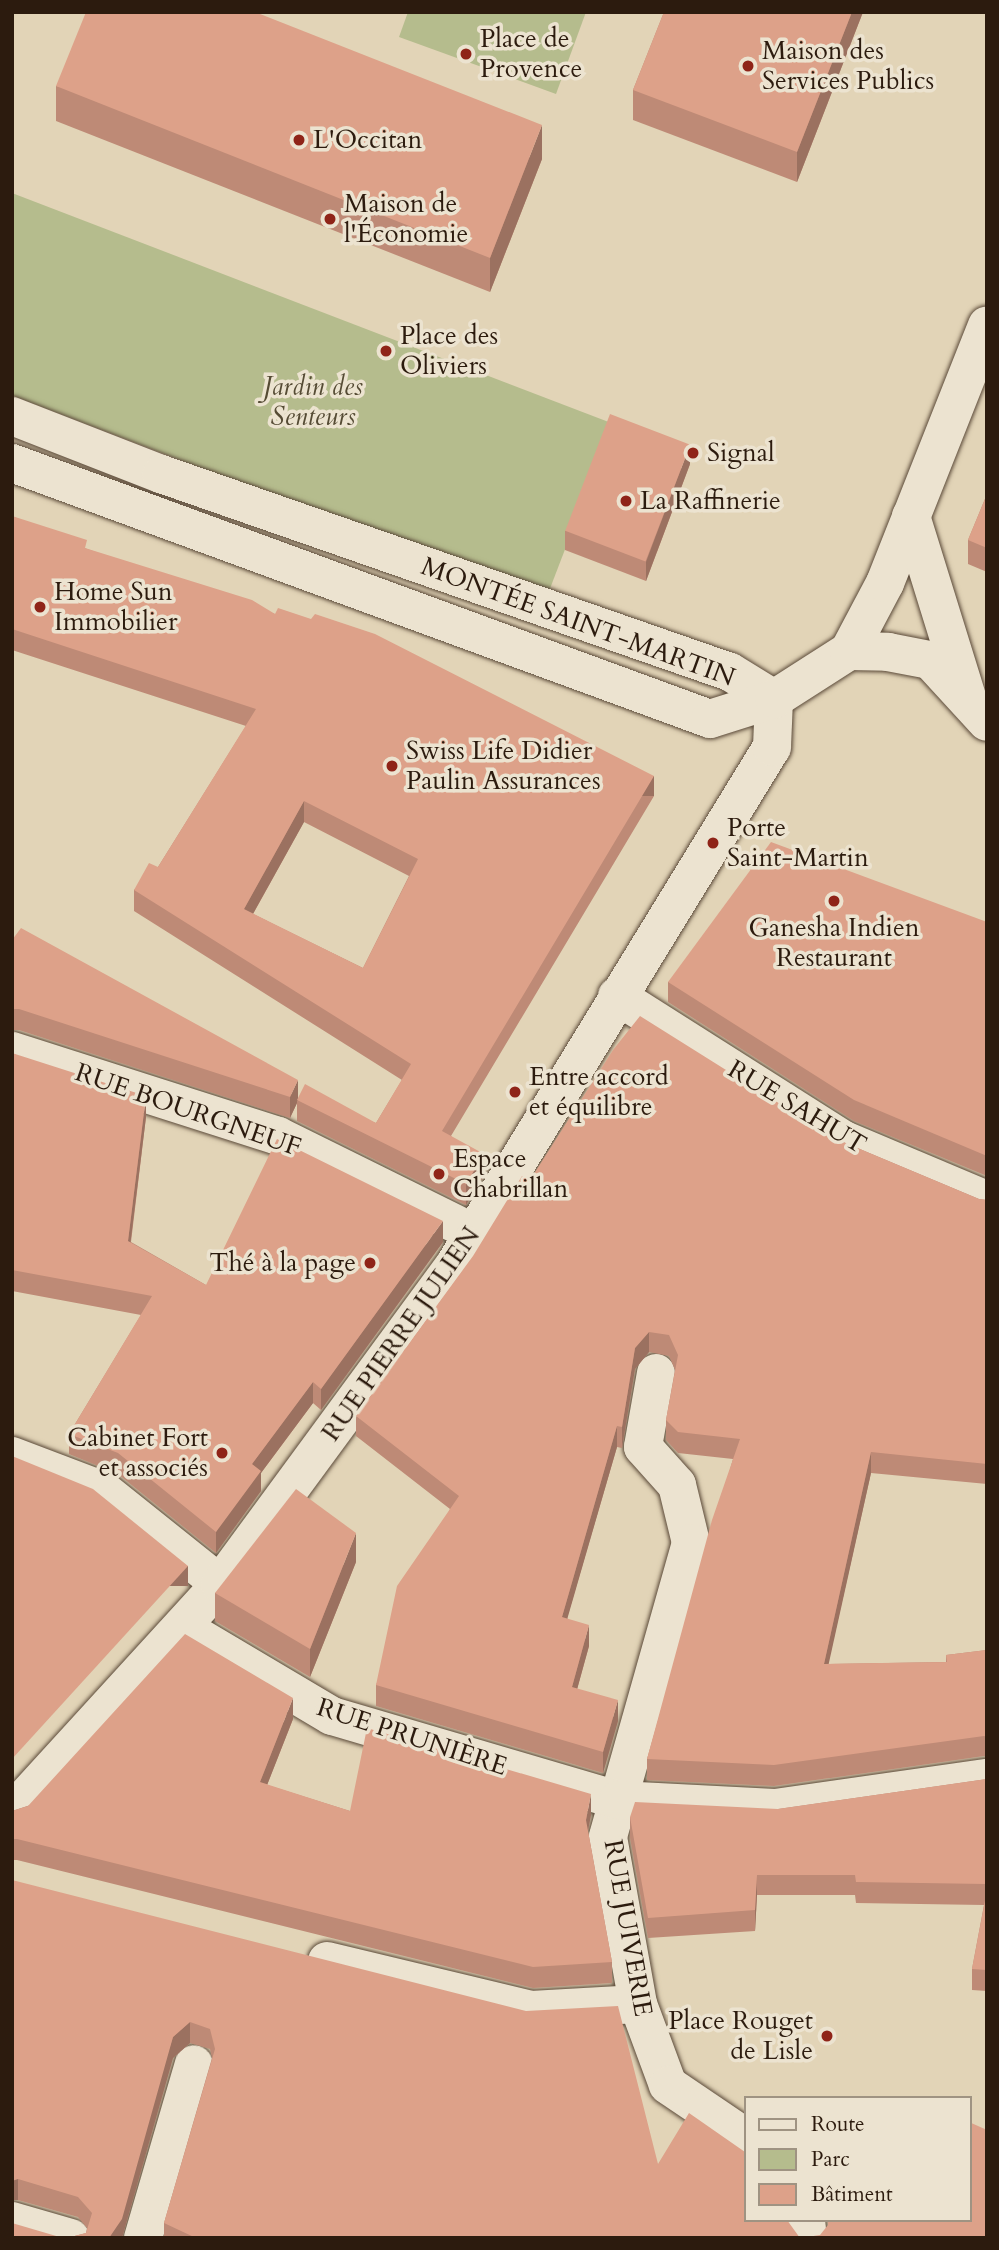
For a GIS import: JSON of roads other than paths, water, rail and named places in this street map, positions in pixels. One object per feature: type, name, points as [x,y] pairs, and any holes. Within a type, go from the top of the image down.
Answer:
[{"type":"street","points":[[774,699],[849,650],[886,583],[987,326]]},
{"type":"street","name":"MONTÉE SAINT-MARTIN","points":[[12,416],[161,474],[730,671],[774,699]]},
{"type":"street","name":"MONTÉE SAINT-MARTIN","points":[[12,463],[710,719],[774,699]]},
{"type":"street","points":[[911,516],[977,710]]},
{"type":"street","points":[[849,650],[888,652],[930,660],[977,710]]},
{"type":"street","name":"RUE PIERRE JULIEN","points":[[12,1812],[220,1584],[474,1233],[772,747],[774,699]]},
{"type":"street","name":"RUE SAHUT","points":[[617,996],[844,1140],[987,1200]]},
{"type":"street","name":"RUE BOURGNEUF","points":[[12,1051],[278,1136],[474,1233]]},
{"type":"street","name":"RUE JUIVERIE","points":[[656,1373],[643,1447],[677,1485],[691,1543],[608,1837],[638,2004],[667,2085],[744,2136]]},
{"type":"street","points":[[12,1456],[104,1491],[220,1584]]},
{"type":"street","name":"RUE PRUNIÈRE","points":[[182,1627],[332,1716],[618,1800],[775,1808],[987,1778]]},
{"type":"street","points":[[290,1952],[531,2010],[638,2004]]},
{"type":"street","points":[[143,2238],[194,2064]]},
{"type":"street","points":[[12,2221],[71,2238]]},
{"type":"place","name":"Place de Provence","points":[[466,54]]},
{"type":"place","name":"Maison des Services Publics","points":[[748,66]]},
{"type":"place","name":"L'Occitan","points":[[299,140]]},
{"type":"place","name":"Maison de l'Économie","points":[[330,219]]},
{"type":"place","name":"Place des Oliviers","points":[[386,351]]},
{"type":"place","name":"Signal","points":[[693,453]]},
{"type":"place","name":"La Raffinerie","points":[[626,501]]},
{"type":"place","name":"Home Sun Immobilier","points":[[40,607]]},
{"type":"place","name":"Swiss Life Didier Paulin Assurances","points":[[392,766]]},
{"type":"place","name":"Porte Saint-Martin","points":[[713,843]]},
{"type":"place","name":"Ganesha Indien Restaurant","points":[[834,901]]},
{"type":"place","name":"Entre accord et équilibre","points":[[515,1092]]},
{"type":"place","name":"Espace Chabrillan","points":[[439,1174]]},
{"type":"place","name":"Thé à la page","points":[[370,1263]]},
{"type":"place","name":"Cabinet Fort et associés","points":[[222,1453]]},
{"type":"place","name":"Place Rouget de Lisle","points":[[827,2036]]},
{"type":"park label","name":"Jardin des Senteurs","points":[[313,402]]}]
